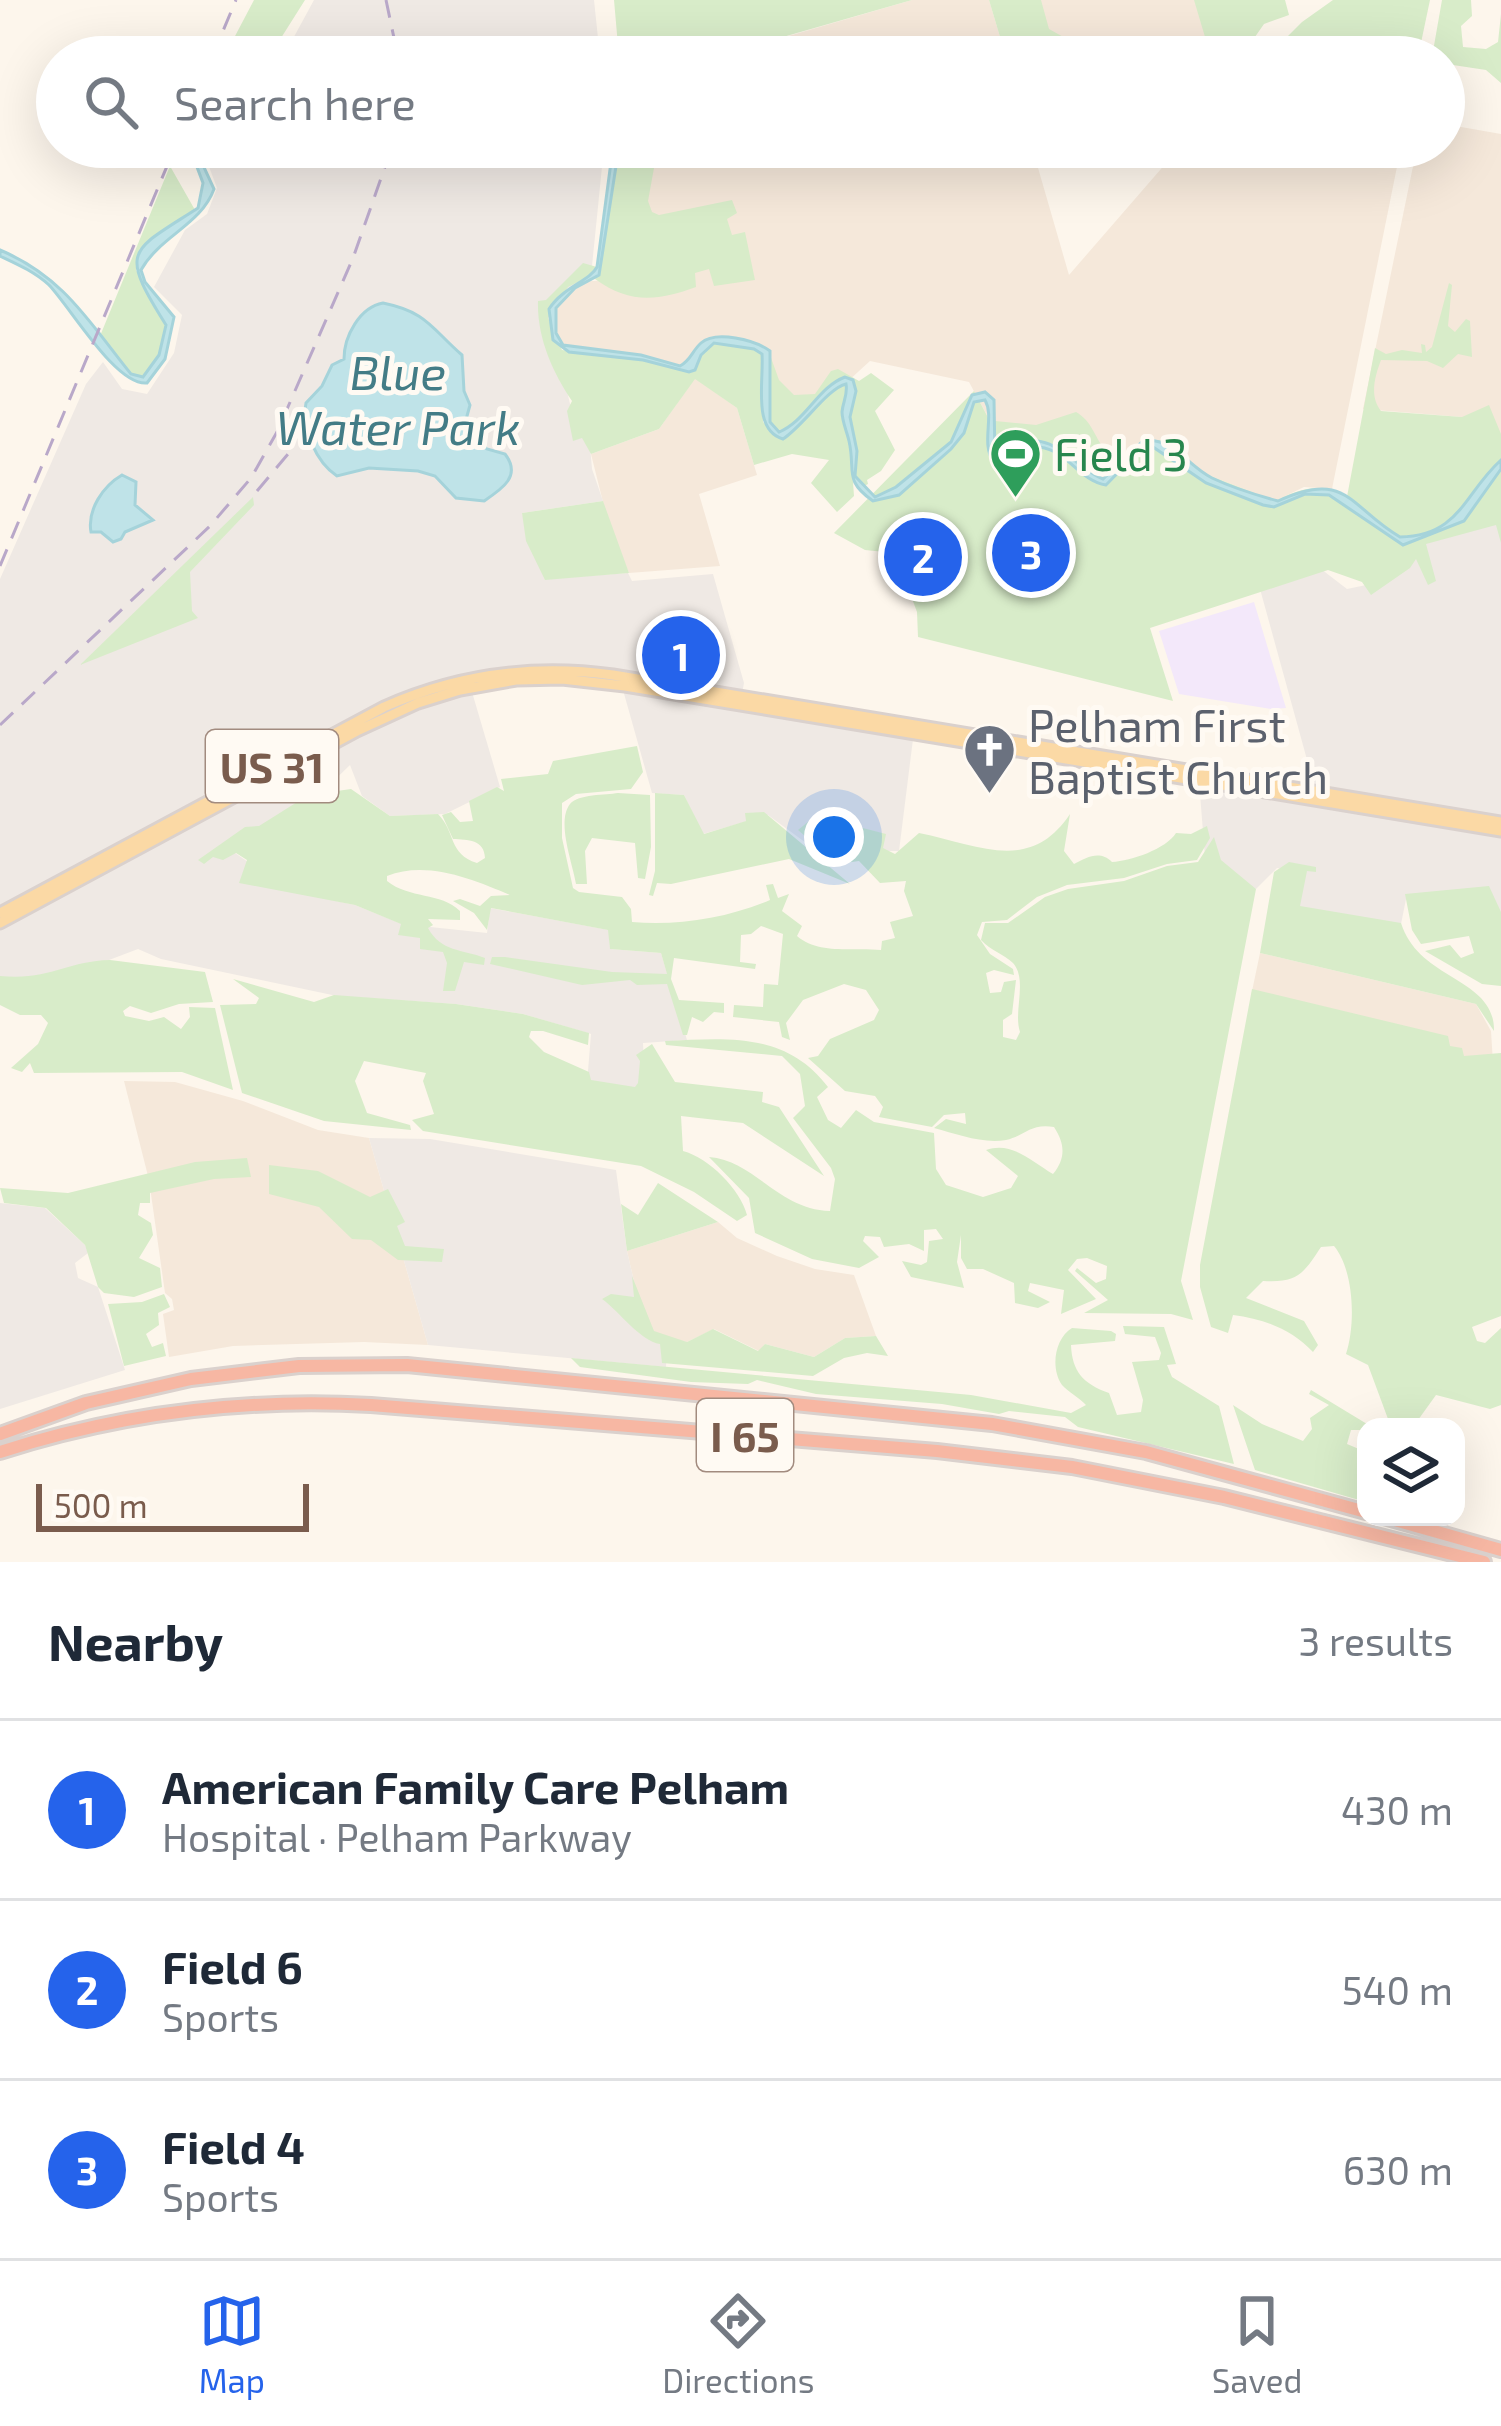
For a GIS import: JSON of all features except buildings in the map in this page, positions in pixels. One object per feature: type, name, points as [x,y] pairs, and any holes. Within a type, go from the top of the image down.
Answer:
[{"type":"highway","name":"I 65","points":[[0,1431],[164,1384],[252,1370],[352,1364],[434,1367],[992,1424],[1169,1458],[1357,1510]]},
{"type":"highway","name":"I 65","points":[[0,1452],[104,1424],[218,1406],[305,1402],[412,1408],[937,1451],[1072,1467],[1224,1497],[1484,1562]]},
{"type":"highway","points":[[1416,1526],[1501,1550]]},
{"type":"main road","name":"US 31","points":[[0,923],[36,899],[379,715],[453,687],[561,674],[1312,795],[1382,802],[1501,827]]},
{"type":"main road","name":"US 31","points":[[1312,795],[1390,813],[1419,813]]},
{"type":"main road","points":[[1382,802],[1390,813]]},
{"type":"main road","name":"US 31","points":[[0,913],[36,899]]},
{"type":"shaded area","points":[[314,0],[594,0],[598,36],[294,36]]},
{"type":"shaded area","points":[[912,0],[989,0],[1000,36],[789,36]]},
{"type":"shaded area","points":[[1040,0],[1196,0],[1209,36],[1057,36],[1037,27]]},
{"type":"shaded area","points":[[1465,128],[1501,134],[1501,437],[1462,417],[1363,409],[1413,168],[1465,168]]},
{"type":"shaded area","points":[[210,168],[602,168],[592,266],[550,317],[570,404],[588,422],[592,469],[603,501],[522,513],[545,579],[628,573],[632,581],[713,574],[744,683],[739,710],[913,739],[899,851],[817,851],[768,815],[703,834],[684,795],[652,793],[623,690],[574,684],[512,685],[472,692],[500,787],[445,814],[390,816],[362,796],[350,765],[316,798],[225,846],[248,862],[247,882],[355,905],[402,924],[487,933],[490,908],[609,930],[610,949],[661,953],[687,1040],[643,1043],[645,1089],[587,1083],[591,1034],[523,1014],[337,996],[161,959],[138,949],[59,979],[0,979],[0,579],[86,384],[103,362],[122,389],[147,394],[174,353],[182,315],[154,287],[185,230],[207,214],[217,188]]},
{"type":"shaded area","points":[[651,168],[1038,168],[1069,275],[1162,168],[1397,168],[1332,489],[1304,487],[1275,501],[1200,472],[1143,440],[1102,480],[1059,443],[997,434],[969,382],[870,361],[789,435],[691,368],[563,349],[550,316],[576,282],[628,279]]},
{"type":"shaded area","points":[[695,378],[737,408],[757,475],[699,494],[720,566],[629,573],[610,530],[591,454],[659,429]]},
{"type":"shaded area","points":[[1501,492],[1501,945],[1459,891],[1406,899],[1400,929],[1296,910],[1301,871],[1277,868],[1256,889],[1206,870],[1199,781],[1317,796],[1260,589],[1321,569],[1347,589],[1371,584],[1400,555]]},
{"type":"shaded area","points":[[1254,602],[1286,708],[1179,694],[1159,631]]},
{"type":"shaded area","points":[[1260,953],[1476,1004],[1491,1031],[1493,1063],[1445,1053],[1447,1040],[1251,996]]},
{"type":"shaded area","points":[[124,1081],[175,1082],[243,1101],[318,1130],[369,1138],[428,1345],[233,1346],[169,1357],[163,1314],[174,1310],[165,1293],[149,1180]]},
{"type":"shaded area","points":[[369,1138],[430,1139],[616,1170],[641,1312],[652,1337],[667,1340],[666,1367],[428,1345]]},
{"type":"shaded area","points":[[0,1203],[45,1208],[85,1245],[88,1253],[75,1263],[78,1278],[98,1287],[125,1370],[0,1409]]},
{"type":"shaded area","points":[[718,1222],[737,1238],[777,1256],[854,1275],[876,1336],[845,1338],[814,1357],[765,1344],[759,1351],[714,1329],[687,1342],[652,1338],[627,1251]]},
{"type":"green space","points":[[254,0],[305,0],[282,36],[235,36]]},
{"type":"green space","points":[[614,0],[912,0],[787,36],[617,36]]},
{"type":"green space","points":[[989,0],[1041,0],[1049,29],[1062,36],[1000,36]]},
{"type":"green space","points":[[1194,0],[1285,0],[1289,15],[1264,24],[1256,36],[1205,36]]},
{"type":"green space","points":[[1333,0],[1430,0],[1422,36],[1288,36]]},
{"type":"green space","points":[[1442,0],[1471,0],[1472,16],[1461,26],[1462,36],[1436,36]]},
{"type":"green space","points":[[1501,14],[1501,83],[1486,70],[1465,67],[1465,47],[1486,49],[1498,42]]},
{"type":"green space","points":[[171,168],[195,210],[178,220],[136,270],[166,325],[156,361],[143,377],[131,374],[100,336]]},
{"type":"green space","points":[[616,168],[654,168],[648,201],[652,212],[659,215],[732,200],[737,213],[727,219],[732,235],[745,232],[755,280],[714,286],[709,269],[695,273],[696,287],[644,298],[620,293],[595,279]]},
{"type":"green space","points":[[583,263],[597,267],[594,274],[568,287],[548,318],[562,350],[689,371],[714,343],[754,349],[762,354],[763,422],[783,439],[831,392],[846,384],[854,496],[837,512],[811,483],[829,460],[792,454],[754,465],[737,408],[695,379],[659,429],[591,454],[582,438],[573,441],[567,411],[572,401],[547,353],[538,301],[546,300]]},
{"type":"green space","points":[[1449,283],[1448,326],[1455,332],[1466,319],[1470,321],[1472,357],[1458,354],[1443,368],[1427,361],[1381,360],[1375,399],[1381,411],[1462,417],[1489,405],[1501,434],[1501,543],[1496,525],[1426,544],[1436,581],[1428,585],[1416,559],[1371,595],[1362,582],[1328,570],[1150,628],[1173,701],[918,637],[917,612],[895,553],[865,550],[834,533],[974,391],[993,427],[995,421],[1036,425],[1076,412],[1105,450],[1101,480],[1143,440],[1162,440],[1200,472],[1275,501],[1312,488],[1329,491],[1346,502],[1375,348],[1386,354],[1422,353],[1421,344],[1426,352],[1432,347]]},
{"type":"green space","points":[[770,355],[779,380],[794,395],[815,394],[831,371],[838,369],[859,381],[871,373],[894,390],[875,411],[895,450],[868,484],[862,487],[855,477],[857,451],[850,417],[855,382],[830,384],[791,427],[775,431],[770,422]]},
{"type":"green space","points":[[253,497],[254,505],[190,572],[192,611],[198,618],[80,665]]},
{"type":"green space","points":[[603,501],[629,573],[545,580],[526,541],[522,513]]},
{"type":"green space","points":[[637,746],[643,772],[631,789],[576,794],[562,803],[562,838],[573,888],[622,897],[631,909],[632,922],[685,922],[737,912],[770,900],[766,885],[773,884],[778,898],[789,894],[782,911],[802,926],[797,936],[806,942],[826,948],[881,950],[882,941],[895,938],[890,922],[913,916],[904,891],[906,881],[880,883],[859,861],[838,864],[821,850],[849,852],[849,841],[806,837],[798,830],[809,821],[855,837],[859,827],[886,834],[883,848],[895,854],[919,833],[983,848],[1020,850],[1054,833],[1070,814],[1064,851],[1074,864],[1093,856],[1112,862],[1129,859],[1156,849],[1176,833],[1191,834],[1207,826],[1210,838],[1197,860],[1167,864],[1124,878],[1067,885],[1037,897],[1007,920],[982,922],[977,935],[990,954],[1013,969],[1014,975],[986,973],[990,993],[1001,992],[1004,982],[1016,980],[1012,1014],[1003,1020],[1003,1037],[1016,1040],[1020,1032],[1017,970],[981,940],[985,923],[1008,923],[1045,897],[1068,889],[1124,881],[1167,866],[1198,862],[1214,837],[1221,860],[1256,889],[1181,1281],[1193,1320],[1171,1314],[1084,1313],[1108,1300],[1075,1271],[1096,1283],[1106,1279],[1107,1266],[1087,1258],[1077,1259],[1068,1270],[1096,1299],[1061,1314],[1064,1290],[1030,1283],[1028,1291],[1050,1302],[1038,1308],[1015,1303],[1014,1283],[983,1269],[967,1269],[961,1258],[961,1235],[957,1262],[964,1288],[911,1277],[902,1261],[927,1262],[929,1241],[943,1239],[936,1229],[924,1230],[924,1251],[909,1244],[884,1247],[880,1237],[865,1236],[863,1241],[879,1257],[859,1268],[812,1259],[755,1233],[749,1198],[709,1157],[739,1166],[795,1202],[830,1211],[835,1179],[831,1168],[793,1118],[805,1106],[800,1074],[782,1056],[666,1045],[665,1041],[754,1042],[794,1056],[828,1087],[817,1097],[828,1120],[841,1128],[856,1110],[874,1122],[934,1133],[936,1169],[946,1185],[983,1197],[1011,1188],[1018,1176],[986,1150],[1013,1150],[1053,1174],[1062,1151],[1054,1127],[1033,1128],[1006,1140],[979,1140],[934,1128],[946,1119],[966,1124],[965,1113],[944,1115],[932,1127],[879,1117],[883,1107],[875,1096],[845,1091],[808,1058],[818,1056],[830,1039],[874,1020],[879,1010],[866,990],[844,984],[803,1000],[786,1023],[790,1040],[782,1037],[779,1022],[733,1017],[734,1005],[763,1007],[764,984],[778,985],[783,934],[761,926],[741,935],[740,962],[756,964],[755,969],[674,958],[671,979],[679,1000],[724,1003],[724,1013],[714,1012],[703,1022],[692,1017],[683,1035],[667,984],[637,985],[630,980],[582,985],[490,964],[492,957],[505,957],[612,972],[667,974],[661,953],[610,949],[608,930],[491,908],[487,930],[474,913],[453,901],[480,906],[491,896],[510,895],[481,883],[433,871],[387,876],[396,887],[444,901],[460,911],[460,920],[428,919],[433,925],[428,928],[446,946],[485,958],[484,965],[464,962],[455,991],[443,991],[447,963],[443,952],[420,949],[420,938],[398,935],[401,924],[355,905],[239,883],[247,860],[236,853],[223,860],[213,857],[204,864],[198,860],[245,827],[259,826],[302,799],[300,787],[312,779],[333,799],[337,791],[351,789],[390,816],[438,814],[461,854],[477,863],[485,858],[482,847],[453,839],[442,815],[451,812],[460,822],[473,821],[469,801],[497,787],[504,791],[501,779],[548,774],[553,761]]},
{"type":"green space","points":[[655,793],[684,795],[704,834],[746,821],[745,813],[764,812],[850,884],[789,859],[657,883],[653,896],[649,895],[655,871]]},
{"type":"green space","points":[[650,795],[651,847],[645,879],[638,878],[635,843],[592,838],[585,851],[587,884],[576,884],[565,832],[566,812],[579,798]]},
{"type":"green space","points":[[1289,862],[1316,867],[1316,872],[1307,871],[1300,906],[1401,923],[1423,957],[1482,999],[1494,1031],[1476,1004],[1260,953],[1274,872]]},
{"type":"green space","points":[[1489,886],[1501,912],[1501,986],[1482,984],[1425,951],[1450,945],[1461,958],[1474,953],[1469,936],[1421,944],[1412,930],[1405,894]]},
{"type":"green space","points":[[110,960],[205,972],[213,1002],[179,1004],[151,1013],[130,1006],[123,1011],[125,1016],[149,1021],[164,1017],[181,1029],[190,1017],[189,1007],[215,1008],[233,1090],[182,1072],[34,1073],[30,1063],[22,1072],[11,1068],[38,1044],[48,1023],[41,1015],[20,1015],[0,1005],[0,976],[32,976]]},
{"type":"green space","points":[[233,979],[314,1002],[334,995],[523,1014],[589,1033],[588,1045],[531,1031],[529,1037],[544,1052],[589,1072],[591,1080],[635,1087],[640,1061],[636,1055],[652,1044],[675,1082],[763,1092],[762,1102],[779,1107],[824,1176],[743,1123],[681,1116],[683,1151],[713,1167],[731,1185],[747,1215],[737,1221],[694,1192],[641,1166],[423,1131],[412,1120],[434,1114],[423,1081],[426,1073],[364,1061],[355,1081],[367,1113],[410,1125],[411,1130],[324,1121],[242,1093],[220,1005],[256,1004],[259,998]]},
{"type":"green space","points":[[1252,989],[1448,1036],[1450,1046],[1462,1048],[1464,1056],[1501,1053],[1501,1316],[1472,1327],[1477,1341],[1485,1343],[1501,1328],[1501,1405],[1490,1409],[1436,1395],[1419,1418],[1388,1418],[1368,1365],[1346,1354],[1351,1298],[1346,1269],[1334,1246],[1321,1247],[1298,1275],[1263,1281],[1246,1298],[1304,1321],[1318,1345],[1313,1352],[1286,1331],[1255,1319],[1233,1315],[1228,1333],[1211,1327],[1200,1287],[1200,1265]]},
{"type":"green space","points":[[247,1158],[251,1177],[214,1179],[150,1193],[150,1203],[140,1203],[138,1215],[151,1223],[153,1235],[139,1258],[160,1268],[162,1287],[134,1297],[104,1293],[85,1245],[46,1208],[4,1203],[0,1188],[68,1193],[195,1162]]},
{"type":"green space","points":[[269,1165],[318,1171],[370,1197],[388,1189],[405,1222],[397,1226],[405,1246],[444,1249],[442,1262],[398,1260],[371,1240],[352,1239],[319,1207],[269,1194]]},
{"type":"green space","points":[[658,1183],[718,1222],[627,1251],[621,1204],[638,1215]]},
{"type":"green space","points":[[632,1276],[654,1331],[687,1342],[713,1329],[758,1351],[765,1344],[814,1357],[845,1338],[876,1336],[888,1356],[867,1353],[844,1358],[813,1376],[662,1363],[660,1344],[638,1332],[602,1299],[611,1294],[634,1297]]},
{"type":"green space","points":[[164,1294],[170,1307],[158,1313],[159,1325],[146,1334],[152,1347],[163,1343],[166,1356],[124,1366],[108,1304],[142,1302]]},
{"type":"green space","points":[[1123,1326],[1164,1327],[1176,1364],[1167,1365],[1172,1377],[1219,1406],[1234,1464],[1078,1427],[1065,1417],[816,1394],[757,1380],[748,1384],[691,1382],[580,1367],[571,1358],[971,1395],[1071,1413],[1086,1405],[1058,1378],[1058,1346],[1072,1328],[1111,1331],[1115,1341],[1071,1345],[1081,1375],[1109,1393],[1117,1415],[1141,1412],[1143,1400],[1132,1362],[1159,1360],[1161,1353],[1155,1337],[1125,1334]]},
{"type":"green space","points":[[1311,1390],[1357,1418],[1357,1430],[1351,1430],[1347,1444],[1357,1448],[1357,1499],[1255,1470],[1233,1405],[1262,1424],[1303,1441],[1312,1429],[1310,1418],[1329,1405],[1309,1394]]},
{"type":"water","points":[[197,168],[204,168],[214,189],[208,201],[141,270],[145,282],[174,317],[165,359],[147,383],[135,381],[108,359],[49,285],[0,256],[0,250],[42,273],[88,319],[131,374],[143,377],[159,355],[166,325],[141,281],[138,254],[158,234],[198,208],[203,183]]},
{"type":"water","points":[[610,168],[616,168],[599,275],[575,288],[556,308],[556,333],[563,345],[641,355],[680,366],[708,339],[755,343],[770,351],[770,422],[779,432],[836,382],[845,377],[853,380],[856,391],[850,417],[857,451],[855,476],[875,497],[896,487],[951,442],[972,395],[985,392],[994,400],[995,459],[1018,444],[1042,442],[1103,479],[1143,441],[1154,441],[1171,447],[1212,478],[1278,501],[1301,492],[1333,490],[1400,537],[1420,535],[1449,521],[1501,460],[1501,469],[1464,521],[1403,545],[1329,495],[1305,494],[1274,507],[1263,505],[1206,483],[1150,445],[1106,485],[1041,447],[1024,448],[994,463],[988,447],[985,400],[974,402],[964,433],[951,449],[899,495],[873,501],[852,474],[842,415],[846,384],[831,392],[783,439],[773,434],[763,416],[762,354],[754,349],[714,343],[689,372],[643,360],[569,352],[553,340],[549,309],[597,267]]},
{"type":"water","name":"Blue Water Park","points":[[383,303],[419,316],[462,355],[464,391],[470,405],[464,427],[510,462],[511,475],[503,487],[484,501],[456,498],[435,476],[418,471],[369,468],[337,476],[317,453],[308,433],[306,403],[322,386],[332,365],[344,359],[350,332],[361,316]]},
{"type":"water","points":[[122,475],[136,482],[135,505],[153,520],[113,542],[101,532],[91,532],[91,515],[103,492]]},
{"type":"railway","points":[[221,36],[236,0]]},
{"type":"railway","points":[[386,0],[394,36]]},
{"type":"railway","points":[[0,566],[166,168]]},
{"type":"railway","points":[[0,725],[210,526],[251,478],[277,432],[353,258],[385,168]]},
{"type":"railway","points":[[257,491],[293,448]]},
{"type":"place","name":"Field 3","points":[[1015,499]]},
{"type":"place","name":"Field 4","points":[[1031,553]]},
{"type":"place","name":"Field 6","points":[[923,557]]},
{"type":"place","name":"American Family Care Pelham","points":[[681,655]]},
{"type":"place","name":"Pelham First Baptist Church","points":[[989,796]]}]
